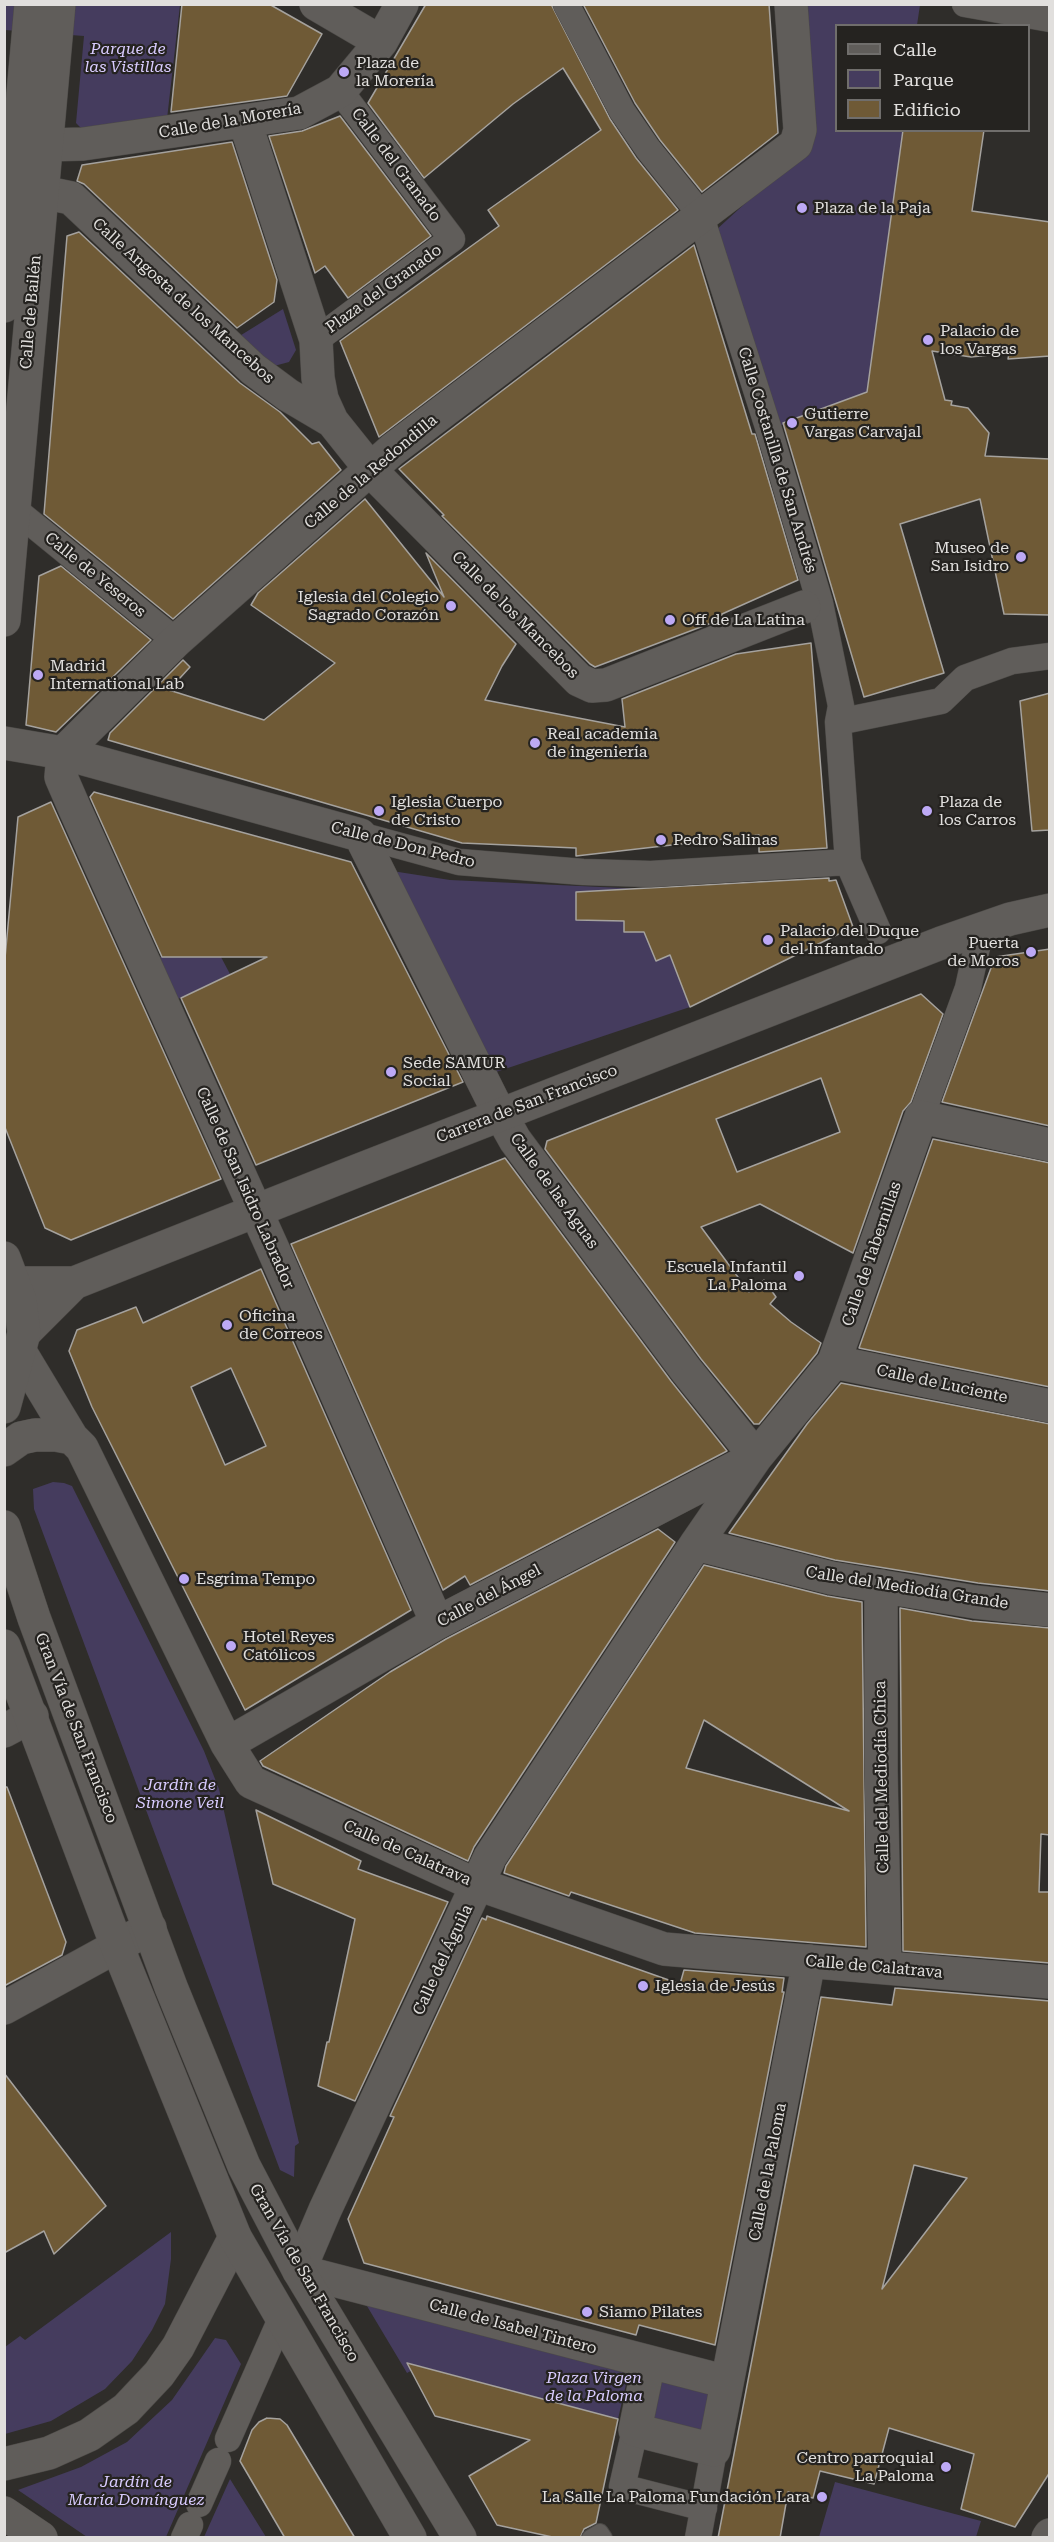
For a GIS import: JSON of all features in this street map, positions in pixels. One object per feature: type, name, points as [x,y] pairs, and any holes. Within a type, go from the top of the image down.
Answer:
[{"type":"street","points":[[316,4],[381,42]]},
{"type":"street","name":"Calle de la Morería","points":[[23,154],[299,113],[340,91],[381,42],[402,4]]},
{"type":"street","name":"Calle Costanilla de San Andrés","points":[[566,4],[622,111],[700,217],[770,430],[839,714]]},
{"type":"street","name":"Calle de la Redondilla","points":[[63,753],[176,641],[370,469],[796,144],[800,130],[791,4]]},
{"type":"street","points":[[965,4],[1050,20]]},
{"type":"street","name":"Calle de Bailén","points":[[4,306],[23,154],[44,19]]},
{"type":"street","name":"Calle del Granado","points":[[340,91],[453,239]]},
{"type":"street","points":[[245,122],[316,340],[318,378],[322,399],[332,421]]},
{"type":"street","name":"Calle de Bailén","points":[[4,620],[42,192],[23,154]]},
{"type":"street","name":"Calle Angosta de los Mancebos","points":[[42,192],[71,198],[254,369],[288,395],[332,421],[370,469]]},
{"type":"street","name":"Plaza del Granado","points":[[316,340],[453,239]]},
{"type":"street","name":"Calle de los Mancebos","points":[[370,469],[579,680],[592,686],[606,685],[812,605]]},
{"type":"street","name":"Calle de Yeseros","points":[[14,509],[176,641]]},
{"type":"street","points":[[878,931],[848,862],[839,714],[941,701],[965,678],[1012,662],[1050,656]]},
{"type":"street","name":"Calle de Don Pedro","points":[[4,743],[63,753],[459,862],[583,872],[651,874],[848,862]]},
{"type":"street","name":"Calle de San Isidro Labrador","points":[[63,753],[61,777],[437,1623]]},
{"type":"street","name":"Calle de las Aguas","points":[[360,836],[515,1140],[672,1351],[756,1457]]},
{"type":"street","name":"Carrera de San Francisco","points":[[16,1347],[74,1283],[500,1114],[981,928],[1050,909]]},
{"type":"street","name":"Calle de Tabernillas","points":[[696,1544],[756,1457],[834,1362],[968,988],[981,928]]},
{"type":"street","points":[[921,1117],[1050,1145]]},
{"type":"street","points":[[4,1407],[16,1347],[20,1300],[7,1274]]},
{"type":"street","name":"Carrera de San Francisco","points":[[7,1274],[74,1283]]},
{"type":"street","name":"Calle de Calatrava","points":[[16,1347],[72,1438],[82,1448],[227,1744],[251,1782],[478,1885],[664,1949],[1050,1982]]},
{"type":"street","name":"Calle de Luciente","points":[[834,1362],[1050,1406]]},
{"type":"street","points":[[4,1450],[21,1438],[35,1435],[72,1438]]},
{"type":"street","name":"Calle del Ángel","points":[[227,1744],[437,1623],[756,1457]]},
{"type":"street","name":"Gran Vía de San Francisco","points":[[4,1527],[34,1618],[171,1987],[244,2166],[299,2271],[460,2538]]},
{"type":"street","name":"Calle del Mediodía Grande","points":[[696,1544],[831,1578],[975,1602],[1050,1610]]},
{"type":"street","name":"Calle del Águila","points":[[299,2271],[329,2201],[490,1857],[696,1544]]},
{"type":"street","name":"Calle del Mediodía Chica","points":[[881,1586],[881,1770],[885,1968]]},
{"type":"street","points":[[4,1646],[18,1723],[117,1946],[235,2237],[410,2538]]},
{"type":"street","points":[[4,2008],[150,1928]]},
{"type":"street","name":"Calle de la Paloma","points":[[714,2450],[808,1961]]},
{"type":"street","points":[[4,2464],[49,2453],[89,2435],[126,2409],[159,2374],[178,2347],[235,2237]]},
{"type":"street","name":"Calle de Isabel Tintero","points":[[299,2271],[727,2382]]},
{"type":"street","points":[[191,2522],[281,2319]]},
{"type":"street","points":[[649,2362],[622,2487],[704,2508]]},
{"type":"street","points":[[635,2430],[714,2450],[698,2538]]},
{"type":"street","points":[[4,2513],[41,2538]]},
{"type":"lane","points":[[590,2538],[600,2532],[604,2538]]},
{"type":"green space","name":"Parque de las Vistillas","points":[[4,5],[180,5],[167,119],[81,128],[76,123],[84,36],[5,30]]},
{"type":"green space","name":"Plaza de la Paja","points":[[806,5],[920,5],[917,24],[835,24],[835,132],[903,132],[867,392],[769,430],[715,231],[814,140]]},
{"type":"green space","points":[[283,309],[296,350],[289,362],[274,366],[238,337]]},
{"type":"green space","points":[[392,871],[450,880],[644,889],[690,1007],[493,1073]]},
{"type":"green space","points":[[153,957],[221,957],[230,974],[174,1001]]},
{"type":"green space","name":"Jardín de Simone Veil","points":[[53,1482],[72,1486],[204,1751],[219,1789],[299,2143],[295,2146],[294,2177],[280,2170],[34,1509],[33,1489]]},
{"type":"green space","points":[[171,2232],[171,2259],[165,2304],[132,2361],[105,2389],[51,2421],[5,2434],[5,2347],[20,2336],[25,2340]]},
{"type":"green space","name":"Plaza Virgen de la Paloma","points":[[364,2301],[629,2371],[618,2419],[420,2366],[407,2373]]},
{"type":"green space","name":"Jardín de María Domínguez","points":[[215,2338],[226,2340],[241,2364],[166,2537],[87,2537],[18,2490],[81,2467],[127,2442],[172,2400]]},
{"type":"green space","points":[[668,2375],[715,2386],[712,2432],[650,2420],[655,2384]]},
{"type":"green space","name":"Jardín de María Domínguez","points":[[230,2479],[266,2537],[204,2537]]},
{"type":"green space","points":[[835,2482],[981,2521],[976,2537],[819,2537]]},
{"type":"building","points":[[182,4],[269,4],[322,34],[287,96],[171,112]]},
{"type":"building","points":[[426,4],[551,4],[610,119],[636,158],[678,210],[379,437],[340,341],[499,226],[488,210],[601,130],[563,68],[513,104],[424,178],[368,103]]},
{"type":"building","points":[[583,4],[769,4],[778,133],[702,192],[660,140],[635,103]]},
{"type":"building","points":[[340,116],[431,236],[348,298],[325,266],[315,273],[269,136],[302,131]]},
{"type":"building","points":[[903,132],[984,132],[972,211],[1050,222],[1050,356],[1008,359],[1009,353],[971,357],[932,351],[945,400],[952,401],[951,405],[968,408],[989,433],[985,456],[1050,459],[1050,615],[1004,614],[980,499],[900,524],[944,673],[864,697],[783,423],[867,392]]},
{"type":"building","points":[[232,142],[277,280],[274,302],[237,328],[84,184],[77,181],[82,165]]},
{"type":"building","points":[[79,232],[240,383],[280,412],[312,444],[319,442],[341,470],[173,619],[44,514],[67,236]]},
{"type":"building","points":[[694,245],[752,434],[755,434],[798,580],[722,614],[722,619],[595,667],[442,516],[444,515],[399,469]]},
{"type":"building","points":[[365,499],[444,597],[426,553],[516,644],[485,700],[625,727],[622,699],[736,654],[811,643],[827,848],[759,852],[759,835],[576,856],[576,848],[462,843],[108,740],[110,733],[183,660],[190,667],[169,690],[264,720],[335,663],[251,605],[258,593]]},
{"type":"building","points":[[61,566],[151,640],[56,732],[26,725],[39,576]]},
{"type":"building","points":[[1050,693],[1050,830],[1032,831],[1020,701]]},
{"type":"building","points":[[94,792],[351,862],[463,1082],[256,1165],[181,998],[267,957],[162,957],[90,797]]},
{"type":"building","points":[[51,802],[221,1179],[71,1240],[45,1228],[4,1125],[4,969],[18,817]]},
{"type":"building","name":"Palacio del Duque del Infantado","points":[[829,878],[829,881],[836,880],[853,927],[690,1007],[670,955],[656,961],[644,932],[624,932],[624,921],[576,920],[576,892]]},
{"type":"building","points":[[1050,949],[1050,1126],[942,1102],[995,957]]},
{"type":"building","points":[[921,994],[943,1014],[911,1102],[903,1111],[853,1253],[760,1204],[701,1227],[749,1292],[764,1280],[776,1297],[770,1304],[821,1343],[817,1353],[759,1424],[754,1424],[701,1359],[545,1149],[547,1141]],"holes":[[[821,1078],[840,1132],[737,1172],[716,1119]]]},
{"type":"building","points":[[933,1139],[1050,1163],[1050,1387],[859,1348]]},
{"type":"building","points":[[505,1158],[671,1381],[727,1451],[470,1585],[465,1576],[443,1590],[291,1244]]},
{"type":"building","points":[[261,1269],[411,1610],[245,1710],[92,1407],[69,1351],[77,1330],[136,1307],[143,1323]],"holes":[[[231,1368],[266,1446],[225,1465],[191,1387]]]},
{"type":"building","points":[[841,1383],[1050,1424],[1050,1591],[978,1583],[835,1560],[729,1533],[807,1424]]},
{"type":"building","points":[[658,1529],[675,1542],[474,1847],[468,1861],[263,1766],[260,1761],[390,1672],[446,1639]]},
{"type":"building","points":[[704,1565],[827,1596],[862,1602],[866,1947],[695,1933],[571,1892],[569,1896],[504,1873],[506,1866]],"holes":[[[704,1720],[849,1811],[686,1768]]]},
{"type":"building","points":[[900,1608],[972,1621],[1050,1628],[1050,1835],[1041,1834],[1039,1892],[1050,1892],[1050,1963],[903,1951]]},
{"type":"building","points":[[4,1787],[7,1787],[66,1942],[62,1955],[4,1986]]},
{"type":"building","points":[[256,1810],[361,1861],[358,1869],[448,1902],[355,2101],[318,2086],[355,1919],[273,1884]]},
{"type":"building","points":[[487,1916],[680,1984],[684,1970],[784,1978],[782,1992],[784,1992],[715,2345],[639,2325],[636,2335],[364,2263],[348,2219],[394,2117],[390,2116],[482,1918],[486,1920]]},
{"type":"building","points":[[895,1988],[1050,2001],[1050,2472],[1015,2527],[961,2509],[974,2454],[889,2428],[874,2484],[820,2471],[813,2498],[788,2492],[780,2538],[718,2538],[821,1997],[892,2005]],"holes":[[[914,2165],[967,2178],[882,2289]]]},
{"type":"building","points":[[4,2073],[106,2206],[54,2254],[44,2231],[4,2253]]},
{"type":"building","points":[[407,2363],[618,2419],[596,2523],[584,2529],[580,2538],[557,2538],[497,2525],[469,2476],[530,2440],[435,2416]]},
{"type":"building","points":[[267,2418],[280,2419],[287,2425],[355,2538],[285,2538],[240,2461],[252,2430],[259,2422]]},
{"type":"place","name":"Plaza de la Morería","points":[[344,72]]},
{"type":"place","name":"Plaza de la Paja","points":[[802,208]]},
{"type":"place","name":"Palacio de los Vargas","points":[[928,340]]},
{"type":"place","name":"Gutierre Vargas Carvajal","points":[[792,423]]},
{"type":"place","name":"Museo de San Isidro","points":[[1021,557]]},
{"type":"place","name":"Iglesia del Colegio Sagrado Corazón","points":[[451,606]]},
{"type":"place","name":"Off de La Latina","points":[[670,620]]},
{"type":"place","name":"Madrid International Lab","points":[[38,675]]},
{"type":"place","name":"Real academia de ingeniería","points":[[535,743]]},
{"type":"place","name":"Iglesia Cuerpo de Cristo","points":[[379,811]]},
{"type":"place","name":"Plaza de los Carros","points":[[927,811]]},
{"type":"place","name":"Pedro Salinas","points":[[661,840]]},
{"type":"place","name":"Palacio del Duque del Infantado","points":[[768,940]]},
{"type":"place","name":"Puerta de Moros","points":[[1031,952]]},
{"type":"place","name":"Sede SAMUR Social","points":[[391,1072]]},
{"type":"place","name":"Escuela Infantil La Paloma","points":[[799,1276]]},
{"type":"place","name":"Oficina de Correos","points":[[227,1325]]},
{"type":"place","name":"Esgrima Tempo","points":[[184,1579]]},
{"type":"place","name":"Hotel Reyes Católicos","points":[[231,1646]]},
{"type":"place","name":"Iglesia de Jesús","points":[[643,1986]]},
{"type":"place","name":"Siamo Pilates","points":[[587,2312]]},
{"type":"place","name":"Centro parroquial La Paloma","points":[[946,2467]]},
{"type":"place","name":"La Salle La Paloma Fundación Lara","points":[[822,2497]]}]
